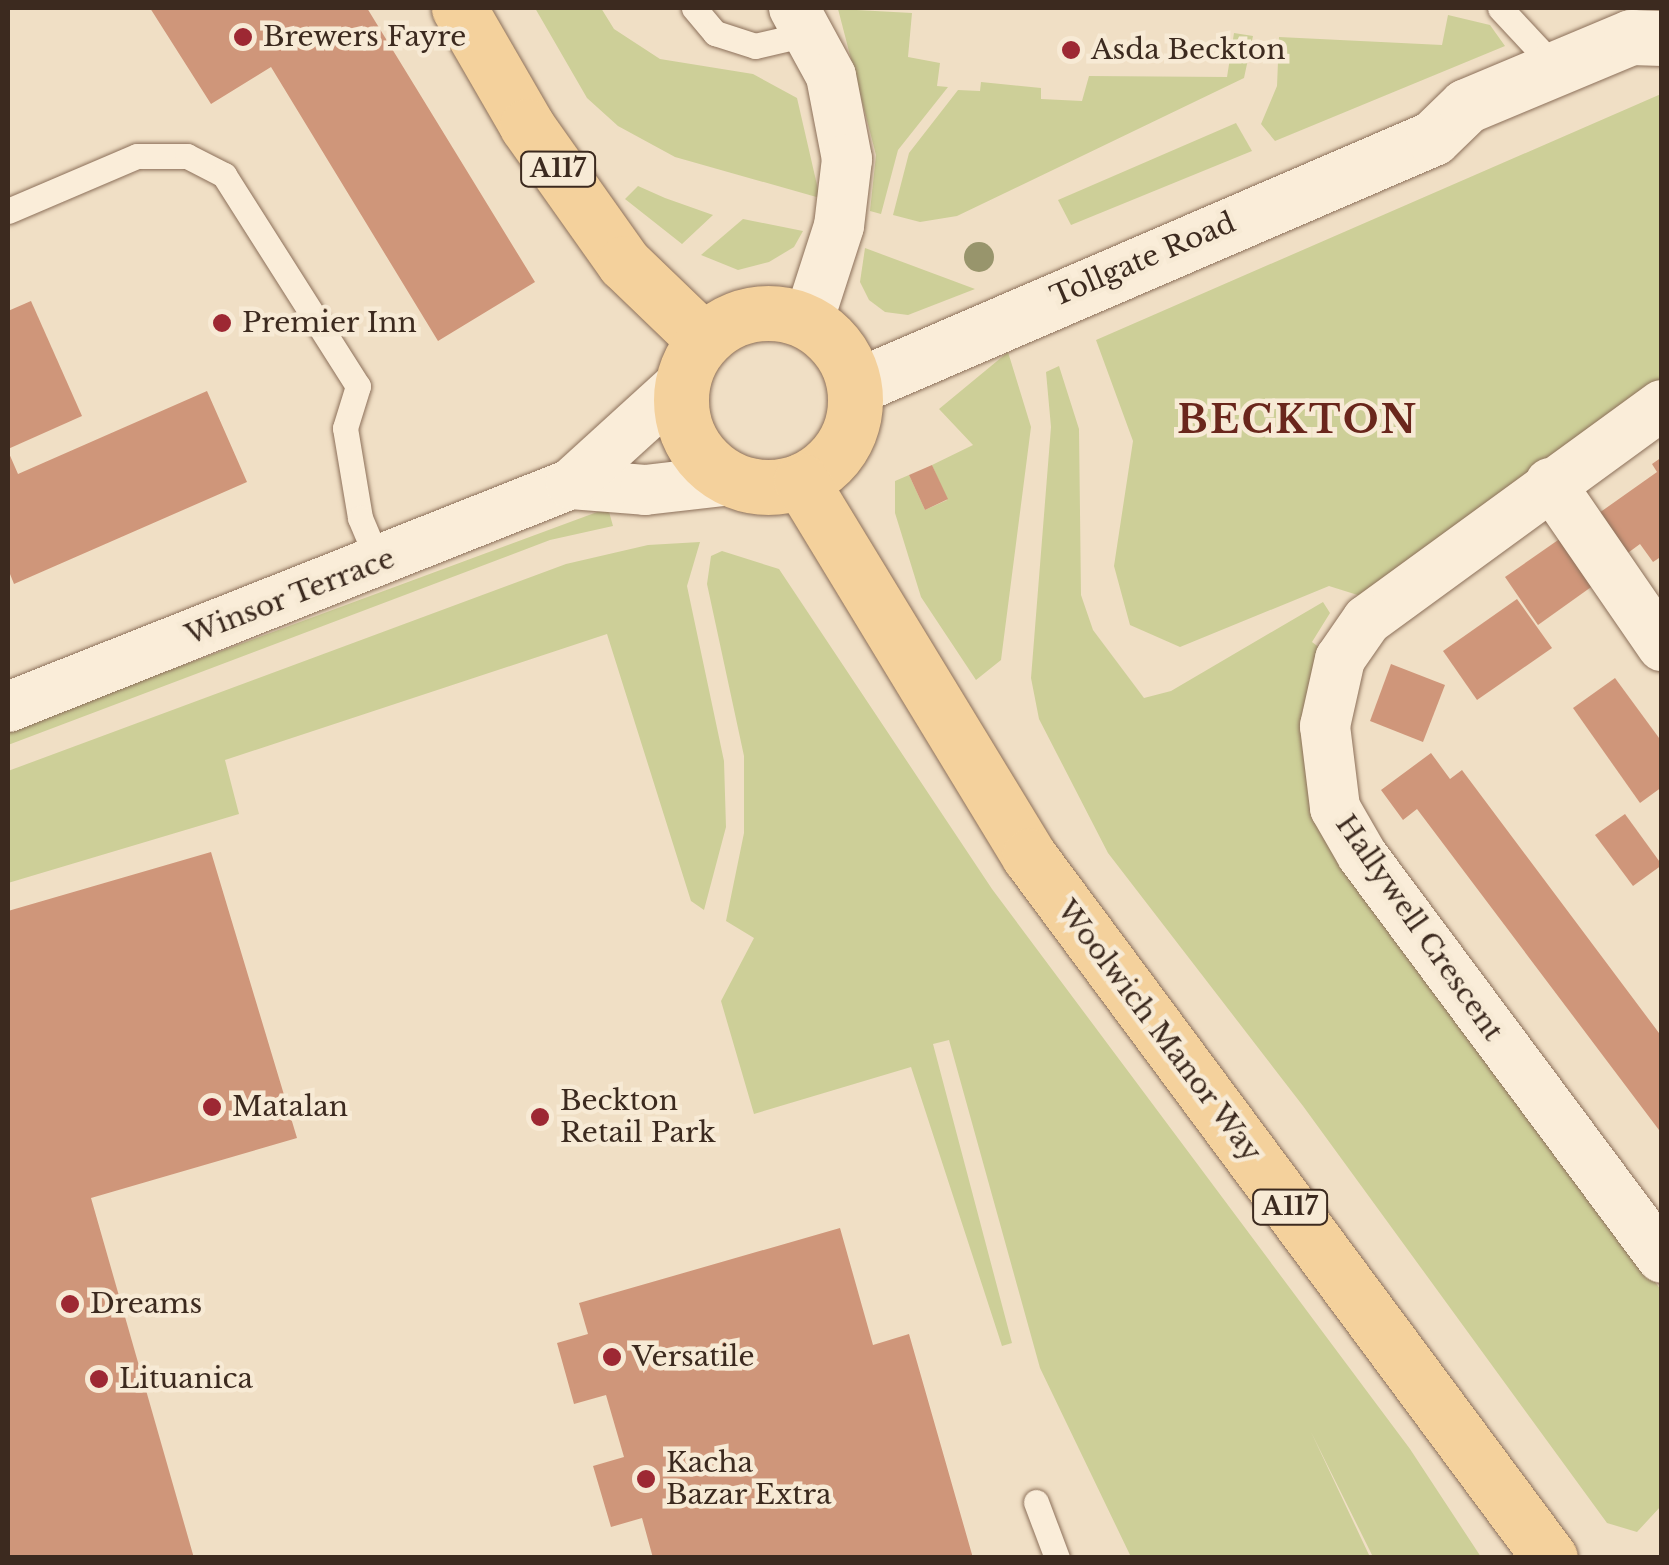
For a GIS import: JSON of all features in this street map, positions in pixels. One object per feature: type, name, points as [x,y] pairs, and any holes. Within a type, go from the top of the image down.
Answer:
[{"type":"main road","name":"A117","points":[[459,8],[528,126],[694,361]]},
{"type":"main road","points":[[772,312],[808,322],[839,350],[855,387],[845,444],[801,481],[755,487],[732,480],[712,468],[685,430],[694,361],[735,318],[772,312]]},
{"type":"main road","name":"Woolwich Manor Way","points":[[801,481],[1029,856],[1550,1558]]},
{"type":"street","points":[[802,20],[841,109],[847,159],[839,226],[808,322]]},
{"type":"street","name":"Tollgate Road","points":[[855,387],[1433,138],[1466,106],[1631,36],[1662,38]]},
{"type":"street","name":"Tollgate Road","points":[[1433,138],[1480,138],[1644,68],[1662,48]]},
{"type":"street","name":"Winsor Terrace","points":[[8,706],[572,484],[694,361]]},
{"type":"street","name":"Hallywell Crescent","points":[[1662,405],[1367,620],[1340,660],[1331,690],[1325,766],[1335,808],[1362,855],[1662,1258]]},
{"type":"street","name":"Winsor Terrace","points":[[572,484],[645,490],[732,480]]},
{"type":"street","points":[[1550,484],[1658,635]]},
{"type":"lane","points":[[694,8],[715,32],[755,46],[802,20]]},
{"type":"lane","points":[[1500,8],[1556,68]]},
{"type":"lane","points":[[8,211],[137,156],[187,156],[224,174],[358,386],[345,428],[360,518],[379,562]]},
{"type":"lane","points":[[1036,1502],[1057,1558]]},
{"type":"green space","points":[[535,8],[601,8],[614,29],[660,59],[753,74],[797,98],[820,198],[675,157],[618,126],[587,98]]},
{"type":"green space","points":[[838,9],[912,13],[908,57],[940,63],[937,86],[948,87],[898,150],[881,214],[870,211],[876,155]]},
{"type":"green space","points":[[1448,15],[1490,25],[1505,46],[1275,141],[1261,124],[1277,86],[1279,37],[1442,45]]},
{"type":"green space","points":[[1234,33],[1253,36],[1244,78],[957,216],[920,222],[893,215],[909,153],[958,90],[980,91],[981,82],[1041,88],[1041,99],[1082,101],[1089,76],[1227,77]]},
{"type":"green space","points":[[1661,94],[1661,384],[1364,597],[1329,586],[1180,647],[1130,625],[1114,566],[1133,441],[1096,340]]},
{"type":"green space","points":[[1236,123],[1252,151],[1071,225],[1058,200]]},
{"type":"green space","points":[[638,186],[713,215],[682,244],[625,199]]},
{"type":"green space","points":[[743,219],[803,231],[794,247],[769,262],[738,270],[701,255]]},
{"type":"green space","points":[[865,248],[975,289],[908,315],[885,312],[869,300],[860,282]]},
{"type":"green space","points":[[1008,352],[1031,427],[1001,660],[976,680],[921,597],[895,513],[895,481],[909,475],[925,510],[947,500],[932,465],[973,445],[939,409]]},
{"type":"green space","points":[[1059,366],[1079,429],[1081,595],[1093,630],[1144,698],[1171,691],[1323,602],[1330,613],[1312,642],[1324,651],[1384,921],[1661,1290],[1661,1506],[1637,1532],[1607,1523],[1303,1106],[1108,853],[1039,719],[1031,678],[1051,427],[1046,372]]},
{"type":"green space","points":[[608,508],[613,526],[550,540],[8,745],[8,731],[16,727]]},
{"type":"green space","points":[[700,542],[687,586],[724,761],[726,827],[704,910],[691,901],[607,634],[225,760],[239,814],[8,883],[8,771],[566,564],[648,545]]},
{"type":"green space","points":[[722,551],[779,569],[992,889],[1410,1449],[1481,1557],[1373,1557],[1311,1432],[1370,1557],[1131,1557],[1040,1368],[949,1040],[933,1044],[1012,1343],[1002,1346],[911,1067],[754,1114],[721,1001],[754,938],[726,921],[744,833],[744,756],[707,584],[711,556]]},
{"type":"building","points":[[150,8],[367,8],[535,282],[438,341],[271,67],[211,104]]},
{"type":"building","points":[[31,301],[82,416],[8,449],[8,311]]},
{"type":"building","points":[[207,391],[247,482],[14,584],[8,569],[8,451],[18,474]]},
{"type":"building","points":[[1662,457],[1662,556],[1653,562],[1640,544],[1621,558],[1592,518],[1657,472],[1652,464]]},
{"type":"building","points":[[932,465],[948,499],[925,510],[909,475]]},
{"type":"building","points":[[1561,538],[1594,585],[1538,625],[1505,577]]},
{"type":"building","points":[[1517,599],[1552,648],[1477,700],[1443,651]]},
{"type":"building","points":[[1391,664],[1445,685],[1423,742],[1370,721]]},
{"type":"building","points":[[1615,678],[1662,742],[1662,787],[1640,803],[1573,708]]},
{"type":"building","points":[[1431,753],[1450,779],[1462,770],[1662,1037],[1662,1134],[1417,809],[1403,820],[1381,790]]},
{"type":"building","points":[[1625,814],[1662,865],[1633,886],[1595,835]]},
{"type":"building","points":[[211,852],[297,1138],[91,1198],[194,1558],[8,1558],[8,911]]},
{"type":"building","points":[[840,1228],[873,1345],[909,1334],[973,1558],[653,1558],[642,1518],[611,1527],[593,1466],[624,1457],[606,1395],[574,1404],[557,1343],[588,1334],[579,1303]]},
{"type":"place","name":"Brewers Fayre","points":[[243,37]]},
{"type":"place","name":"Asda Beckton","points":[[1071,50]]},
{"type":"place","name":"Premier Inn","points":[[222,323]]},
{"type":"place","name":"Matalan","points":[[212,1107]]},
{"type":"place","name":"Beckton Retail Park","points":[[540,1117]]},
{"type":"place","name":"Dreams","points":[[70,1304]]},
{"type":"place","name":"Versatile","points":[[612,1357]]},
{"type":"place","name":"Lituanica","points":[[99,1379]]},
{"type":"place","name":"Kacha Bazar Extra","points":[[646,1479]]},
{"type":"district","name":"BECKTON","points":[[1298,420]]}]
